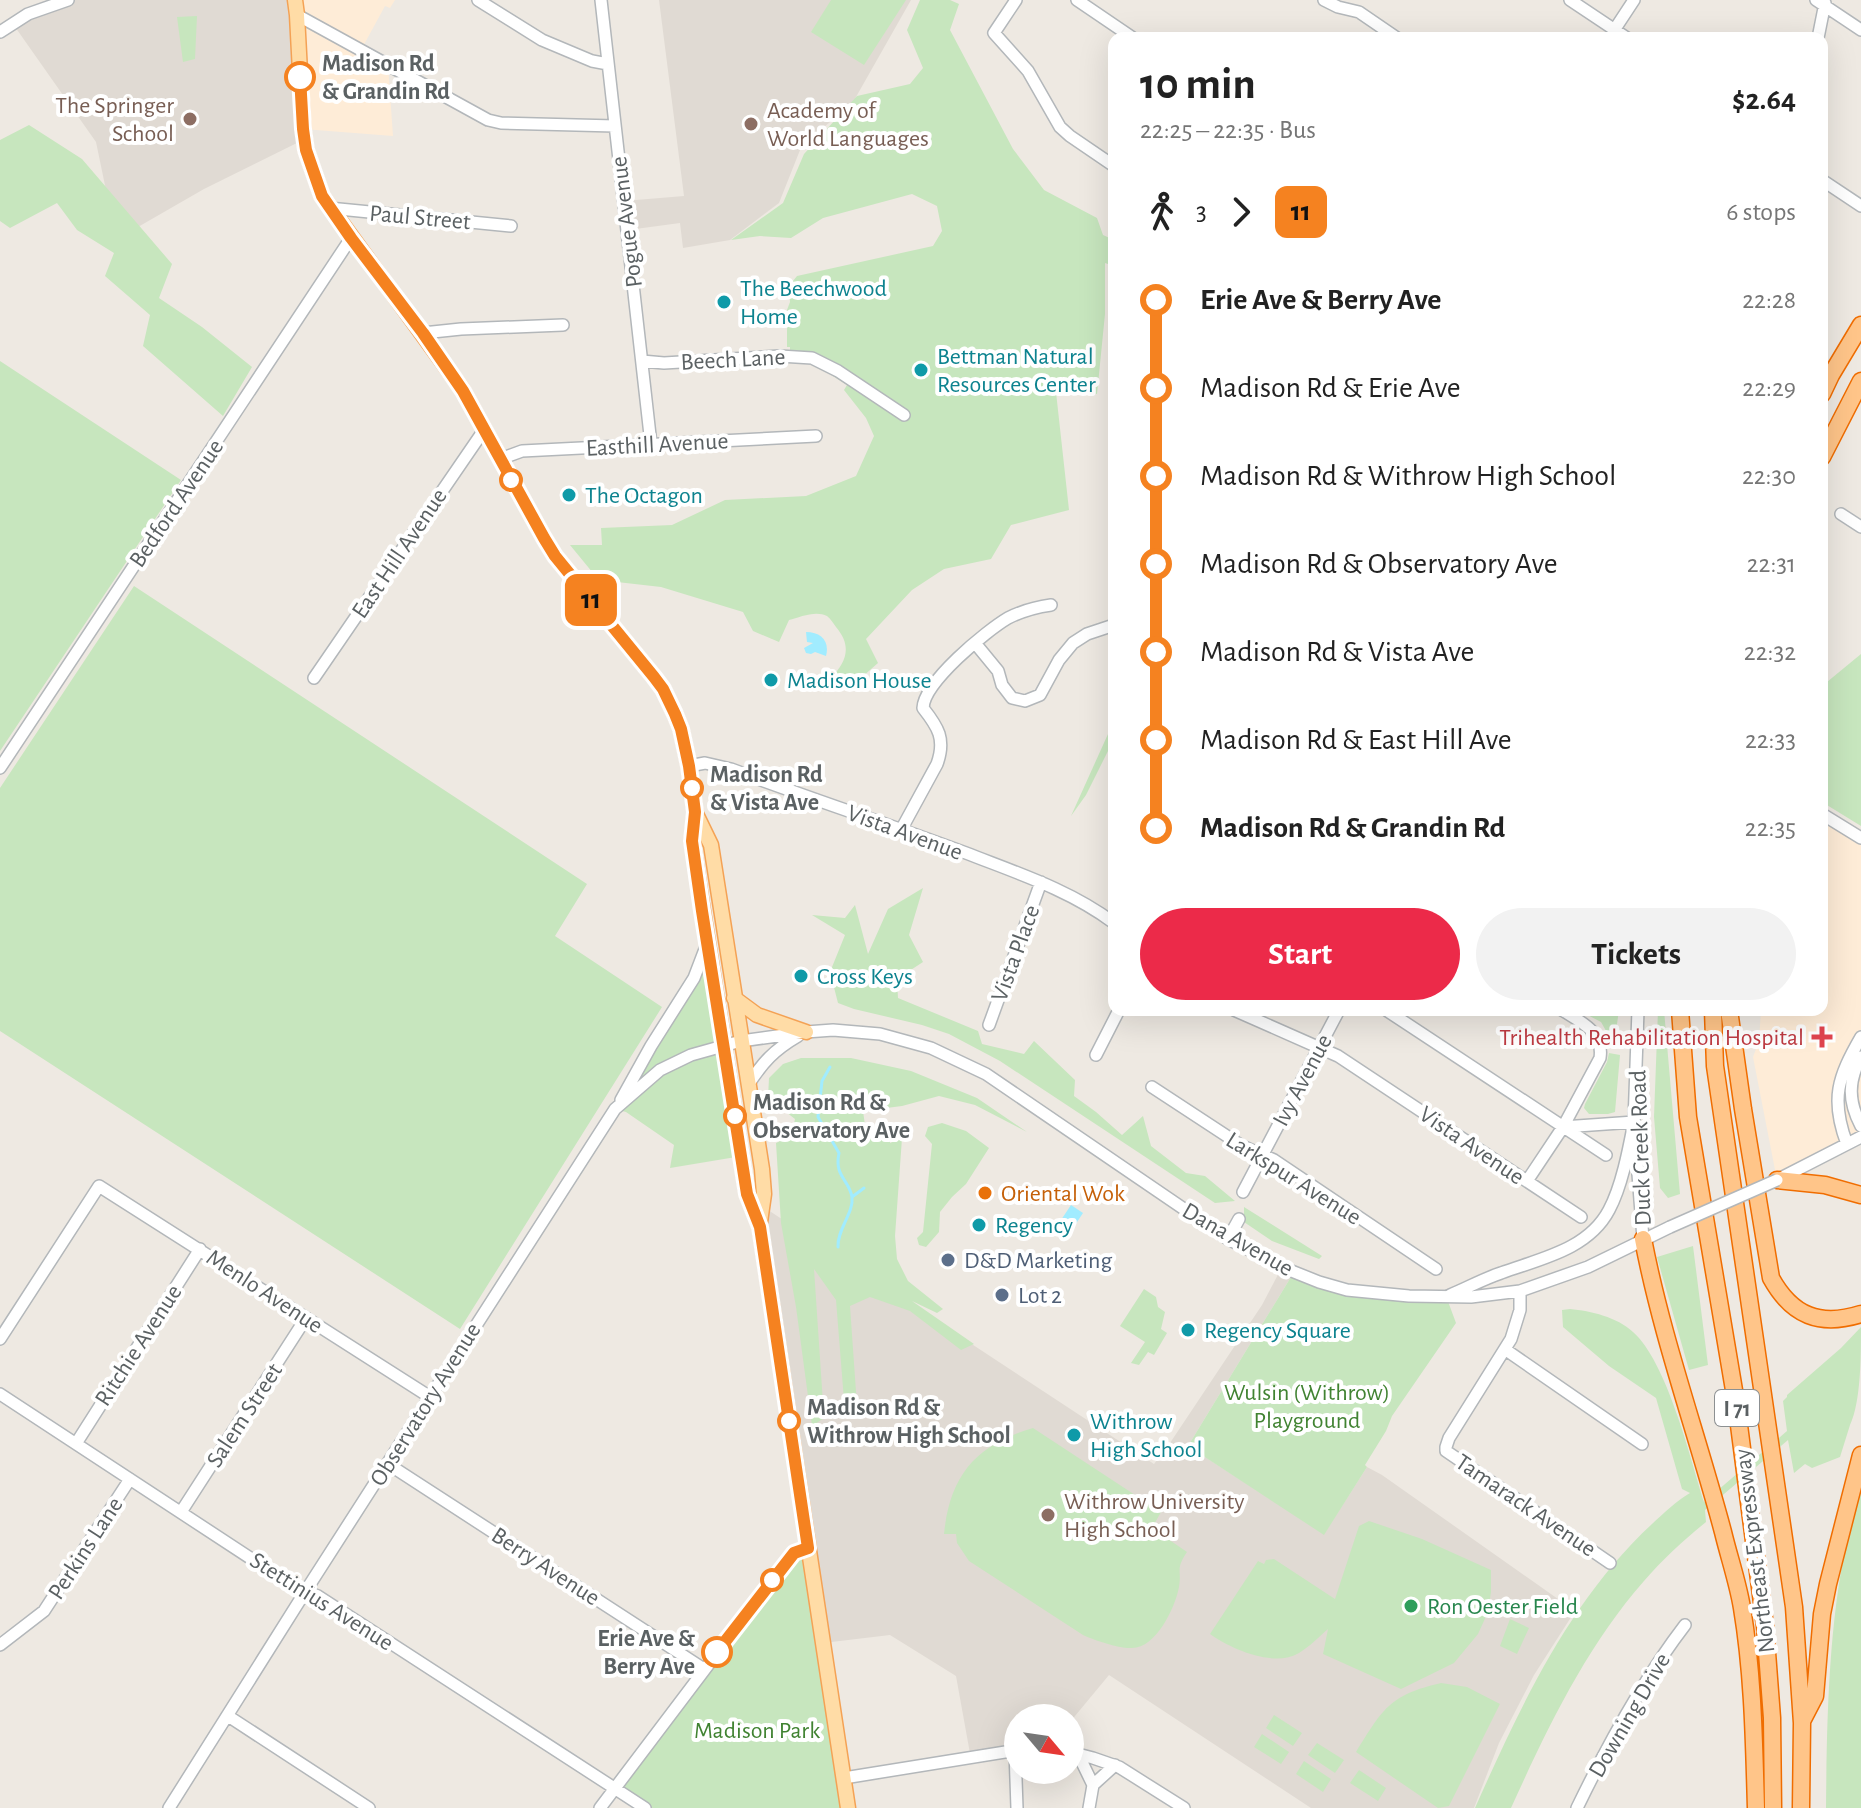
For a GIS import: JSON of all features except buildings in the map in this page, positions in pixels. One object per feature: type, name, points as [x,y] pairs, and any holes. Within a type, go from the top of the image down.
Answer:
[{"type":"highway","points":[[1828,381],[1861,325]]},
{"type":"highway","points":[[1828,445],[1861,381]]},
{"type":"highway","name":"Northeast Expressway","points":[[1680,1016],[1688,1117],[1736,1402],[1765,1626],[1772,1718],[1773,1808]]},
{"type":"highway","name":"Northeast Expressway","points":[[1713,1016],[1715,1066],[1794,1607],[1802,1723],[1801,1808]]},
{"type":"highway","points":[[1730,1016],[1771,1278],[1789,1303],[1809,1317],[1834,1321],[1861,1314]]},
{"type":"highway","points":[[1777,1180],[1825,1185],[1861,1195]]},
{"type":"highway","points":[[1643,1239],[1653,1288],[1709,1478],[1742,1606],[1754,1718],[1756,1808]]},
{"type":"highway","points":[[1802,1723],[1815,1696],[1825,1599],[1861,1455]]},
{"type":"main road","points":[[302,0],[296,8],[303,129],[313,174],[322,196],[463,391],[555,556],[663,689],[681,729],[695,812],[692,841],[702,911],[747,1194],[760,1227],[848,1808]]},
{"type":"main road","points":[[695,812],[711,845],[762,1169],[764,1194],[760,1227]]},
{"type":"main road","points":[[702,911],[721,966],[733,1035],[741,1041]]},
{"type":"main road","points":[[734,998],[757,1015],[806,1032]]},
{"type":"street","points":[[0,32],[28,14],[68,0]]},
{"type":"street","points":[[478,0],[542,40],[592,61],[608,64]]},
{"type":"street","name":"Pogue Avenue","points":[[601,0],[651,444]]},
{"type":"street","points":[[1016,0],[994,33],[1028,71],[1060,127],[1108,162]]},
{"type":"street","points":[[1077,0],[1124,32]]},
{"type":"street","points":[[1324,0],[1359,12],[1388,32]]},
{"type":"street","points":[[1570,0],[1609,32]]},
{"type":"street","points":[[1612,32],[1634,0]]},
{"type":"street","points":[[1819,32],[1822,2],[1861,30]]},
{"type":"street","points":[[296,8],[488,120],[615,126]]},
{"type":"street","points":[[1828,184],[1861,206]]},
{"type":"street","name":"Paul Street","points":[[329,208],[511,224]]},
{"type":"street","name":"Bedford Avenue","points":[[0,768],[351,238]]},
{"type":"street","points":[[423,333],[563,325]]},
{"type":"street","name":"Beech Lane","points":[[642,361],[664,363],[780,356],[812,358],[838,371],[904,415]]},
{"type":"street","name":"East Hill Avenue","points":[[314,678],[484,430]]},
{"type":"street","name":"Easthill Avenue","points":[[500,459],[522,451],[816,436]]},
{"type":"street","points":[[1841,514],[1861,527]]},
{"type":"street","points":[[901,830],[942,752],[942,741],[935,723],[923,708],[923,700],[930,689],[988,631],[1024,611],[1051,605]]},
{"type":"street","points":[[975,643],[998,671],[1002,685],[1012,698],[1025,701],[1040,695],[1059,660],[1073,643],[1108,627]]},
{"type":"street","name":"Vista Avenue","points":[[689,766],[713,763],[901,830],[1041,882],[1083,902],[1108,919]]},
{"type":"street","points":[[1828,818],[1861,838]]},
{"type":"street","name":"Vista Place","points":[[989,1025],[1041,882]]},
{"type":"street","points":[[615,1109],[694,978],[707,943]]},
{"type":"street","points":[[1096,1055],[1116,1016]]},
{"type":"street","name":"Vista Avenue","points":[[1248,1016],[1338,1056],[1581,1217]]},
{"type":"street","name":"Ivy Avenue","points":[[1243,1192],[1336,1016]]},
{"type":"street","points":[[1395,1016],[1606,1155]]},
{"type":"street","points":[[1527,1181],[1563,1127],[1598,1065],[1600,1043],[1591,1029],[1571,1016]]},
{"type":"street","name":"Duck Creek Road","points":[[1638,1016],[1634,1122],[1643,1239]]},
{"type":"street","name":"Dana Avenue","points":[[723,1046],[806,1032],[856,1031],[931,1048],[986,1074],[1228,1239],[1319,1282],[1347,1290],[1409,1296],[1471,1297],[1520,1291],[1549,1282],[1777,1180],[1861,1137]]},
{"type":"street","points":[[748,1085],[779,1047],[806,1032]]},
{"type":"street","points":[[1847,1144],[1839,1111],[1839,1082],[1861,1037]]},
{"type":"street","name":"Observatory Avenue","points":[[169,1808],[615,1109],[670,1064],[723,1046]]},
{"type":"street","points":[[1861,1057],[1854,1071],[1851,1099],[1861,1126]]},
{"type":"street","name":"Larkspur Avenue","points":[[1152,1087],[1242,1146],[1274,1160],[1415,1262],[1436,1269]]},
{"type":"street","points":[[1446,1296],[1572,1246],[1595,1229],[1609,1210],[1634,1122],[1563,1127]]},
{"type":"street","name":"Menlo Avenue","points":[[0,1339],[99,1186],[430,1397]]},
{"type":"street","points":[[1228,1239],[1239,1219]]},
{"type":"street","name":"Ritchie Avenue","points":[[77,1442],[200,1249]]},
{"type":"street","points":[[1520,1291],[1518,1315],[1506,1350],[1642,1444]]},
{"type":"street","name":"Salem Street","points":[[181,1512],[306,1318]]},
{"type":"street","name":"Tamarack Avenue","points":[[1506,1350],[1449,1438],[1446,1451],[1610,1563]]},
{"type":"street","name":"Stettinius Avenue","points":[[0,1394],[296,1588],[318,1596],[645,1808]]},
{"type":"street","name":"Berry Avenue","points":[[388,1464],[704,1669]]},
{"type":"street","name":"Perkins Lane","points":[[0,1645],[44,1611],[130,1479]]},
{"type":"street","points":[[600,1808],[786,1562],[794,1553],[808,1548]]},
{"type":"street","name":"Downing Drive","points":[[1577,1808],[1629,1708],[1685,1625]]},
{"type":"street","points":[[228,1716],[369,1808]]},
{"type":"street","points":[[844,1778],[1004,1753]]},
{"type":"street","points":[[1084,1756],[1129,1772],[1184,1808]]},
{"type":"street","points":[[1089,1808],[1093,1785],[1115,1765]]},
{"type":"street","points":[[1084,1770],[1093,1785]]},
{"type":"street","points":[[1017,1784],[1017,1808]]},
{"type":"shaded area","name":"The Springer School","points":[[68,0],[295,0],[305,139],[204,189],[131,231],[107,195],[96,142],[13,24]]},
{"type":"shaded area","points":[[295,0],[395,0],[390,8],[385,6],[361,50],[388,65],[393,136],[303,129]]},
{"type":"shaded area","name":"Academy of World Languages","points":[[659,0],[911,0],[852,104],[802,145],[779,203],[730,240],[683,248],[680,223],[628,230],[624,201],[684,196]]},
{"type":"shaded area","points":[[1828,818],[1861,838],[1861,1137],[1777,1180],[1753,1057],[1759,1041],[1761,1016],[1828,1016]]},
{"type":"shaded area","name":"Withrow University High School","points":[[762,1206],[1154,1464],[1262,1305],[1282,1267],[1294,1272],[1188,1446],[1324,1534],[1367,1467],[1575,1611],[1534,1675],[1499,1743],[1474,1808],[1311,1808],[1109,1675],[1084,1705],[1004,1704],[1004,1753],[971,1759],[956,1676],[890,1635],[823,1643]]},
{"type":"green space","points":[[831,0],[906,0],[864,65],[811,32]]},
{"type":"green space","points":[[920,0],[950,0],[959,4],[950,30],[1013,149],[1044,190],[1097,218],[1103,235],[1108,237],[1105,314],[1097,394],[1055,383],[1069,510],[1011,525],[991,559],[944,569],[912,590],[866,639],[878,663],[854,684],[831,678],[841,666],[846,647],[841,634],[823,614],[789,620],[779,642],[753,631],[743,612],[661,587],[617,582],[611,595],[570,545],[602,545],[601,528],[672,525],[725,500],[806,496],[856,476],[874,436],[866,418],[844,390],[847,385],[811,362],[655,369],[654,357],[790,350],[787,347],[789,286],[797,276],[933,246],[942,231],[937,206],[912,194],[823,218],[791,238],[760,236],[731,240],[783,203],[804,154],[857,96],[910,84],[923,68],[907,30]]},
{"type":"green space","points":[[197,16],[195,59],[183,62],[177,17]]},
{"type":"green space","points":[[29,125],[82,159],[172,264],[159,298],[252,367],[223,416],[143,346],[150,315],[105,276],[114,253],[77,230],[57,203],[10,228],[0,221],[0,140]]},
{"type":"green space","points":[[0,361],[181,480],[0,751]]},
{"type":"green space","points":[[134,586],[587,884],[555,936],[662,1007],[460,1329],[0,1031],[0,788]]},
{"type":"green space","points":[[1861,654],[1861,826],[1828,806],[1828,681]]},
{"type":"green space","points":[[1108,734],[1108,751],[1086,795],[1071,816]]},
{"type":"green space","points":[[923,888],[909,935],[923,962],[897,979],[898,998],[978,1031],[982,1044],[1024,1054],[1034,1041],[1075,1080],[1074,1096],[1122,1135],[1143,1116],[1151,1146],[1186,1173],[1205,1176],[1235,1201],[1215,1203],[1000,1061],[949,1034],[838,1003],[830,972],[845,935],[812,915],[845,918],[855,905],[868,954],[888,909]]},
{"type":"green space","points":[[707,943],[742,1156],[670,1168],[674,1145],[626,1112],[615,1109]]},
{"type":"green space","points":[[1590,1016],[1618,1016],[1614,1045],[1601,1022]]},
{"type":"green space","points":[[1658,1016],[1665,1016],[1680,1194],[1668,1198],[1660,1188],[1654,1117]]},
{"type":"green space","points":[[1609,1053],[1620,1055],[1615,1112],[1589,1114],[1584,1108],[1585,1104]]},
{"type":"green space","points":[[801,1058],[851,1058],[911,1071],[977,1098],[1027,1132],[975,1105],[939,1096],[902,1106],[863,1111],[867,1139],[890,1133],[890,1143],[902,1138],[895,1236],[897,1259],[908,1281],[943,1309],[937,1313],[912,1301],[974,1344],[961,1350],[910,1311],[870,1297],[850,1306],[857,1406],[845,1413],[836,1300],[814,1269],[824,1418],[812,1426],[781,1223],[776,1143],[791,1136],[795,1119],[768,1098],[769,1078],[783,1064]]},
{"type":"green space","points":[[942,1123],[966,1131],[989,1148],[966,1184],[940,1212],[939,1232],[926,1247],[919,1245],[917,1238],[923,1232],[932,1144],[925,1136],[928,1127]]},
{"type":"green space","points":[[1244,1207],[1322,1256],[1319,1259],[1272,1241],[1244,1222]]},
{"type":"green space","points":[[1693,1246],[1708,1365],[1689,1370],[1657,1257]]},
{"type":"green space","name":"Wulsin (Withrow) Playground","points":[[1294,1272],[1319,1282],[1446,1296],[1456,1323],[1392,1416],[1365,1465],[1367,1467],[1324,1535],[1188,1446]]},
{"type":"green space","points":[[1144,1289],[1156,1297],[1158,1307],[1165,1312],[1161,1329],[1167,1333],[1154,1355],[1148,1352],[1139,1365],[1131,1363],[1145,1342],[1120,1326]]},
{"type":"green space","points":[[1562,1310],[1595,1313],[1619,1322],[1645,1346],[1667,1387],[1704,1502],[1787,1431],[1783,1401],[1787,1395],[1861,1327],[1860,1378],[1854,1415],[1840,1457],[1812,1468],[1805,1464],[1794,1473],[1788,1440],[1705,1510],[1706,1522],[1651,1573],[1604,1633],[1554,1719],[1511,1808],[1475,1808],[1529,1694],[1571,1621],[1622,1554],[1666,1511],[1690,1493],[1682,1489],[1656,1398],[1609,1366],[1563,1327]]},
{"type":"green space","points":[[1033,1428],[1161,1512],[1152,1528],[1187,1552],[1180,1566],[1179,1587],[1169,1616],[1156,1634],[1141,1646],[1121,1647],[1083,1635],[969,1561],[957,1543],[956,1534],[944,1534],[952,1495],[969,1465],[996,1443]]},
{"type":"green space","points":[[1861,1486],[1861,1808],[1826,1808],[1829,1686],[1836,1605],[1850,1525]]},
{"type":"green space","name":"Ron Oester Field","points":[[1369,1521],[1422,1539],[1491,1570],[1488,1612],[1478,1634],[1454,1663],[1401,1689],[1323,1654],[1328,1629],[1299,1653],[1278,1658],[1265,1658],[1241,1651],[1210,1634],[1258,1561],[1264,1564],[1266,1560],[1274,1559],[1335,1599],[1359,1526]]},
{"type":"green space","name":"Madison Park","points":[[808,1548],[848,1808],[645,1808],[614,1788],[786,1562]]},
{"type":"green space","points":[[1510,1619],[1529,1628],[1517,1654],[1500,1646]]},
{"type":"green space","points":[[1441,1683],[1467,1687],[1500,1704],[1449,1806],[1438,1808],[1356,1752],[1389,1706],[1410,1693]]},
{"type":"green space","points":[[1274,1715],[1302,1733],[1293,1746],[1266,1728]]},
{"type":"green space","points":[[1262,1734],[1289,1752],[1281,1764],[1254,1747]]},
{"type":"green space","points":[[1317,1743],[1344,1760],[1335,1773],[1308,1755]]},
{"type":"green space","points":[[1304,1761],[1331,1779],[1323,1792],[1296,1774]]},
{"type":"green space","points":[[1359,1770],[1386,1788],[1378,1801],[1350,1783]]},
{"type":"water","points":[[806,632],[823,638],[827,646],[826,656],[806,653],[804,648],[813,643],[807,642]]},
{"type":"water","points":[[1071,1205],[1083,1213],[1067,1237],[1055,1229]]},
{"type":"waterway","points":[[830,1067],[822,1081],[818,1117],[839,1153],[838,1167],[852,1197],[838,1247]]},
{"type":"waterway","points":[[852,1197],[864,1188]]},
{"type":"bus line","name":"11","points":[[300,77],[306,150],[329,208],[463,391],[555,556],[663,689],[681,729],[695,812],[692,841],[702,911],[747,1194],[760,1227],[808,1548],[794,1553],[717,1652]]},
{"type":"place","name":"Madison Rd & Grandin Rd","points":[[300,77]]},
{"type":"place","name":"The Springer School","points":[[190,119]]},
{"type":"place","name":"Academy of World Languages","points":[[751,124]]},
{"type":"place","name":"The Beechwood Home","points":[[724,302]]},
{"type":"place","name":"Bettman Natural Resources Center","points":[[921,370]]},
{"type":"place","name":"The Octagon","points":[[569,495]]},
{"type":"place","name":"Madison House","points":[[771,680]]},
{"type":"place","name":"Madison Rd & Vista Ave","points":[[692,788]]},
{"type":"place","name":"Cross Keys","points":[[801,976]]},
{"type":"place","name":"Trihealth Rehabilitation Hospital","points":[[1822,1037]]},
{"type":"place","name":"Madison Rd & Observatory Ave","points":[[735,1116]]},
{"type":"place","name":"Oriental Wok","points":[[985,1193]]},
{"type":"place","name":"Regency","points":[[979,1225]]},
{"type":"place","name":"D&D Marketing","points":[[948,1260]]},
{"type":"place","name":"Lot 2","points":[[1002,1295]]},
{"type":"place","name":"Regency Square","points":[[1188,1330]]},
{"type":"place","name":"Madison Rd & Withrow High School","points":[[789,1421]]},
{"type":"place","name":"Withrow High School","points":[[1074,1435]]},
{"type":"place","name":"Withrow University High School","points":[[1048,1515]]},
{"type":"place","name":"Ron Oester Field","points":[[1411,1606]]},
{"type":"place","name":"Erie Ave & Berry Ave","points":[[717,1652]]}]
